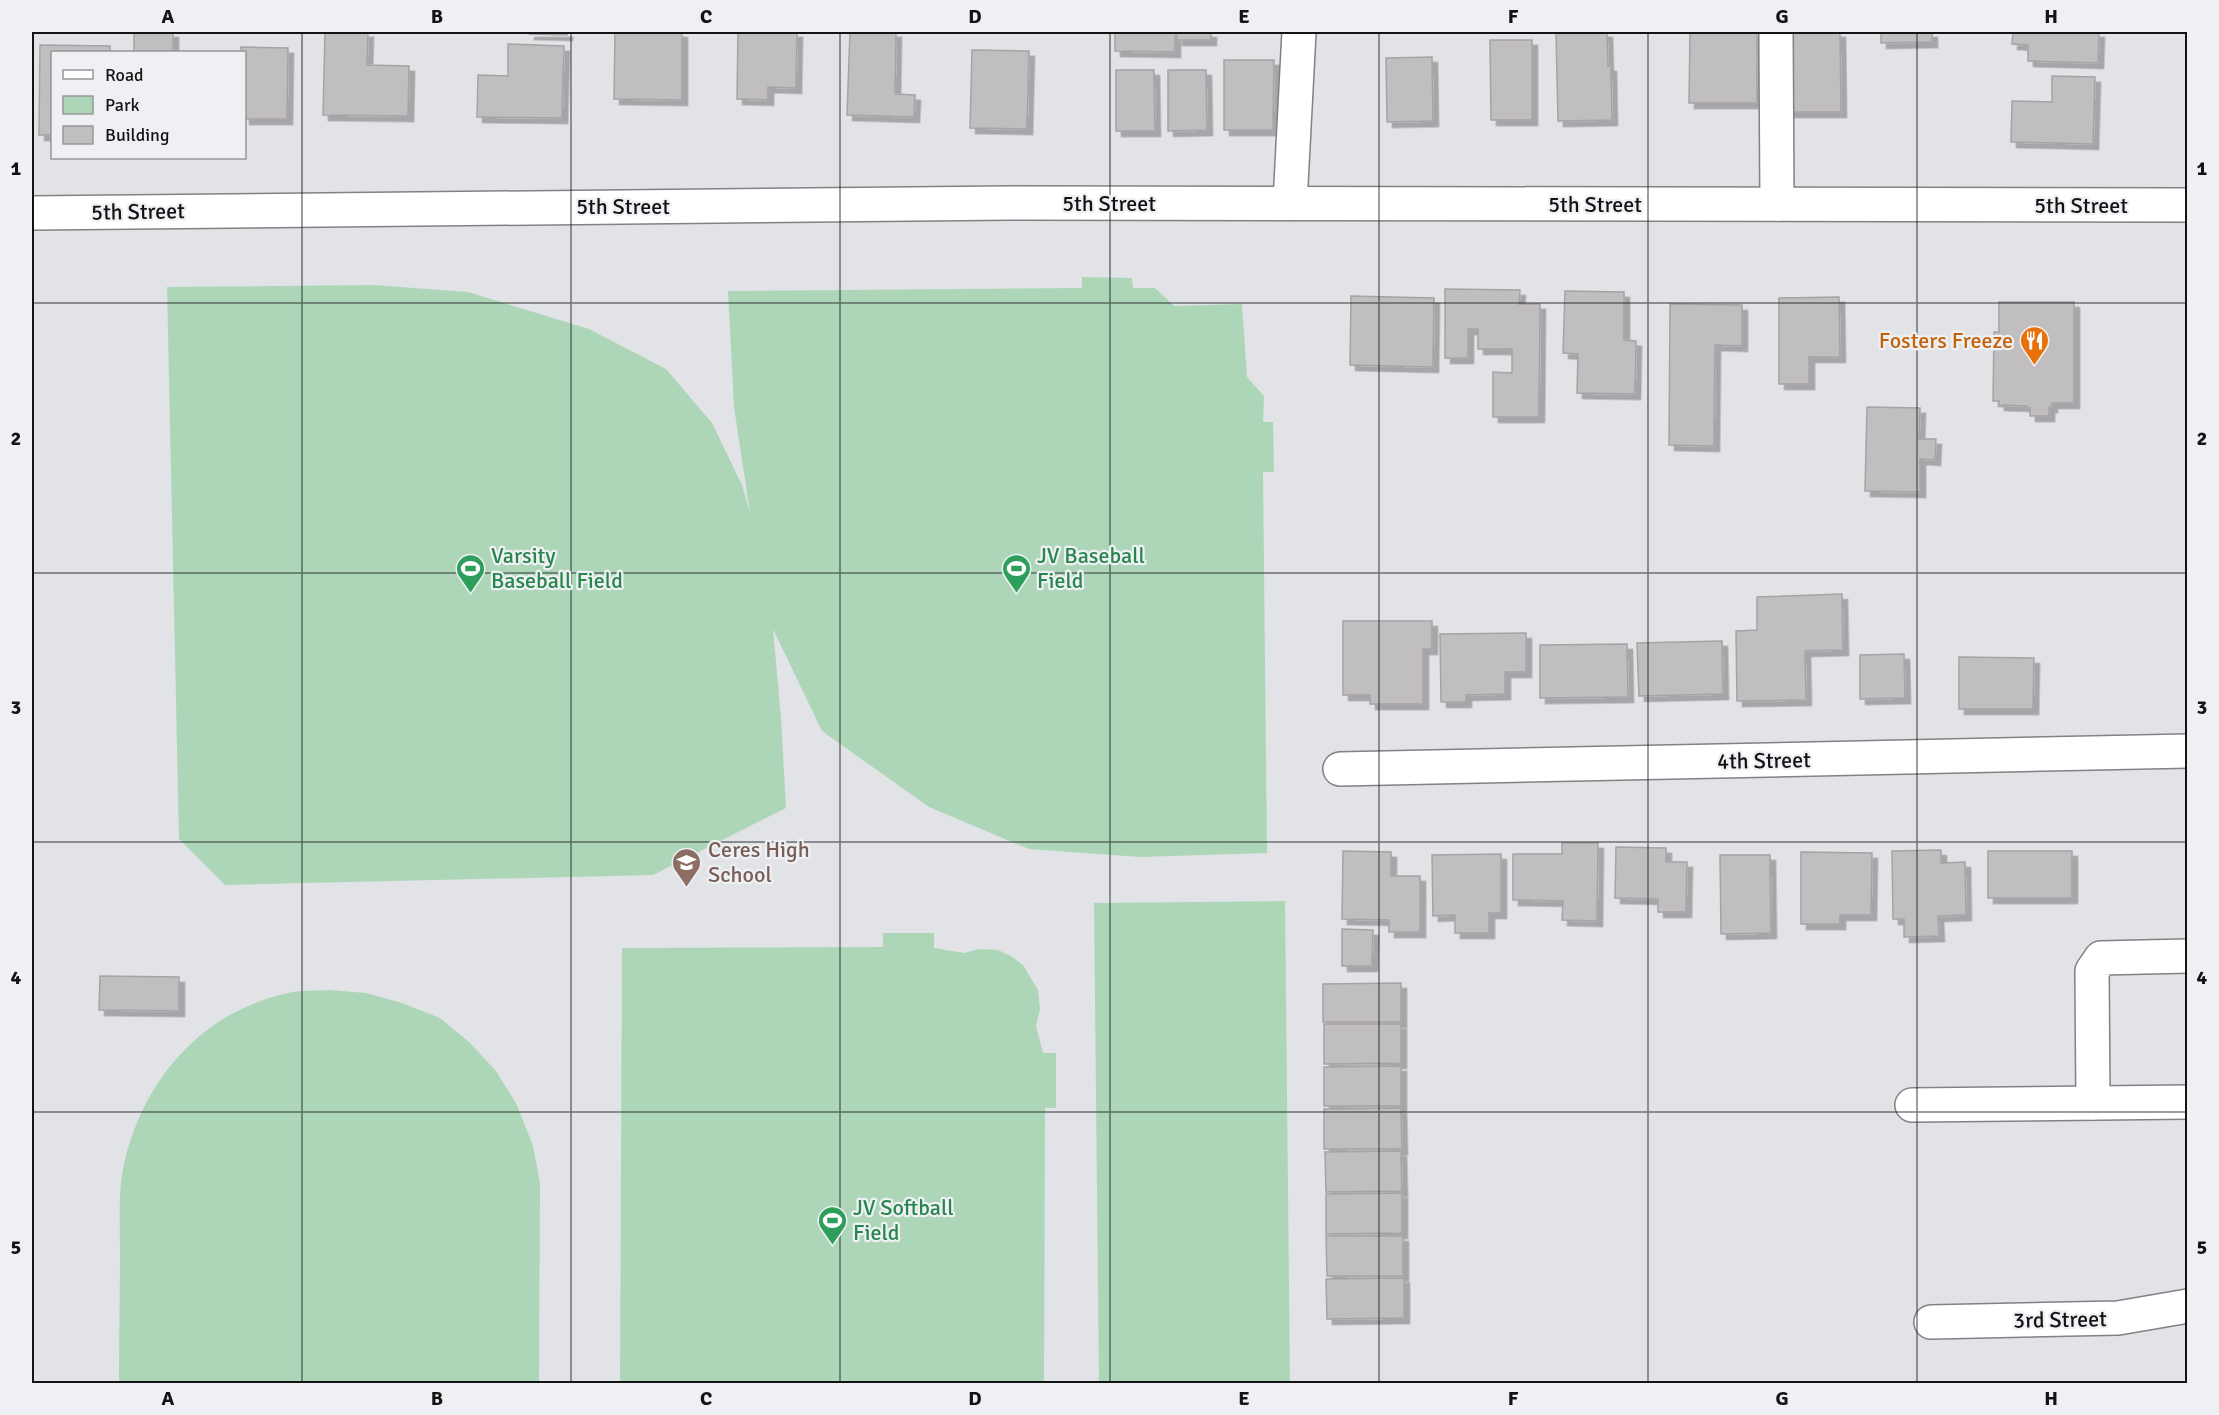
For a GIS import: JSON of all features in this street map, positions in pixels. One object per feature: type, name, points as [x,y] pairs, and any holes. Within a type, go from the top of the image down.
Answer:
[{"type":"street","points":[[1290,203],[1299,32]]},
{"type":"street","points":[[1776,32],[1777,204]]},
{"type":"street","name":"5th Street","points":[[32,213],[999,203],[2187,205]]},
{"type":"street","name":"4th Street","points":[[1340,769],[2187,751]]},
{"type":"street","points":[[2093,1103],[2092,971],[2101,958],[2187,956]]},
{"type":"street","points":[[1912,1105],[2187,1102]]},
{"type":"street","name":"3rd Street","points":[[1931,1322],[2118,1318],[2187,1306]]},
{"type":"green space","points":[[1082,277],[1132,278],[1133,288],[1155,288],[1174,306],[1242,304],[1247,377],[1264,396],[1263,422],[1273,422],[1274,472],[1263,472],[1267,853],[1140,857],[1029,849],[929,807],[822,731],[773,629],[786,808],[653,875],[225,885],[179,839],[167,287],[373,285],[468,292],[589,329],[666,369],[712,423],[742,485],[750,513],[734,407],[728,291],[1082,288]]},
{"type":"green space","points":[[1285,901],[1290,1383],[1099,1383],[1094,903]]},
{"type":"green space","name":"JV Softball Field","points":[[883,933],[934,933],[934,948],[964,953],[979,949],[998,950],[1023,965],[1038,990],[1040,1009],[1036,1026],[1043,1053],[1056,1053],[1056,1108],[1045,1108],[1044,1383],[620,1383],[622,948],[883,947]]},
{"type":"green space","points":[[329,990],[366,993],[402,1003],[440,1018],[469,1042],[496,1071],[517,1105],[533,1146],[540,1183],[539,1383],[119,1383],[121,1185],[133,1133],[145,1105],[161,1078],[180,1054],[203,1033],[228,1016],[257,1002],[288,993]]},
{"type":"building","points":[[134,32],[173,32],[173,51],[134,51]]},
{"type":"building","points":[[325,32],[368,32],[367,65],[409,66],[408,116],[323,115]]},
{"type":"building","points":[[529,32],[567,32],[567,35],[529,34]]},
{"type":"building","points":[[615,32],[682,32],[682,100],[614,99]]},
{"type":"building","points":[[738,32],[797,32],[796,88],[768,87],[768,100],[737,99]]},
{"type":"building","points":[[850,32],[896,32],[895,94],[915,95],[914,117],[847,115]]},
{"type":"building","points":[[1115,32],[1175,32],[1175,52],[1115,51]]},
{"type":"building","points":[[1177,32],[1211,32],[1211,40],[1177,40]]},
{"type":"building","points":[[1556,32],[1607,32],[1608,66],[1611,66],[1612,120],[1558,121]]},
{"type":"building","points":[[1690,32],[1757,32],[1757,103],[1689,103]]},
{"type":"building","points":[[1787,32],[1840,32],[1841,112],[1788,112]]},
{"type":"building","points":[[1881,32],[1932,32],[1932,42],[1881,43]]},
{"type":"building","points":[[2013,32],[2099,32],[2098,63],[2028,61],[2028,45],[2012,44]]},
{"type":"building","points":[[1490,40],[1532,40],[1532,120],[1491,120]]},
{"type":"building","points":[[508,44],[564,46],[562,118],[477,117],[478,75],[508,76]]},
{"type":"building","points":[[40,45],[110,46],[110,51],[51,51],[51,135],[39,135]]},
{"type":"building","points":[[241,47],[288,48],[287,119],[246,119],[246,51],[241,51]]},
{"type":"building","points":[[972,50],[1029,51],[1027,129],[970,128]]},
{"type":"building","points":[[1432,57],[1433,121],[1387,122],[1386,58]]},
{"type":"building","points":[[1224,60],[1274,60],[1273,130],[1224,130]]},
{"type":"building","points":[[1116,70],[1154,70],[1155,131],[1116,131]]},
{"type":"building","points":[[1168,70],[1206,70],[1207,130],[1168,131]]},
{"type":"building","points":[[2052,76],[2095,77],[2093,144],[2011,142],[2012,101],[2052,102]]},
{"type":"building","points":[[1445,289],[1520,290],[1519,304],[1540,304],[1539,417],[1493,417],[1493,372],[1512,373],[1512,349],[1478,349],[1478,329],[1468,329],[1468,358],[1445,358]]},
{"type":"building","points":[[1565,291],[1624,292],[1624,340],[1636,341],[1635,394],[1577,393],[1578,354],[1563,353]]},
{"type":"building","points":[[1351,296],[1434,298],[1433,367],[1350,365]]},
{"type":"building","points":[[1839,297],[1840,357],[1809,357],[1809,384],[1779,384],[1779,298]]},
{"type":"building","name":"Fosters Freeze","points":[[1999,302],[2074,302],[2074,403],[2052,403],[2052,407],[2049,407],[2049,416],[2030,416],[2030,408],[2027,406],[1999,405],[1999,401],[1993,401],[1994,332],[1999,332]]},
{"type":"building","points":[[1670,304],[1742,305],[1742,346],[1715,345],[1714,446],[1669,445]]},
{"type":"building","points":[[1867,407],[1920,408],[1919,439],[1936,439],[1935,460],[1920,459],[1920,492],[1865,491]]},
{"type":"building","points":[[1842,594],[1843,650],[1805,651],[1806,700],[1737,701],[1736,631],[1757,630],[1757,597]]},
{"type":"building","points":[[1343,621],[1432,621],[1432,649],[1423,649],[1423,704],[1370,704],[1370,695],[1343,695]]},
{"type":"building","points":[[1526,633],[1526,672],[1505,672],[1505,694],[1466,695],[1466,702],[1441,702],[1440,634]]},
{"type":"building","points":[[1722,641],[1723,694],[1639,696],[1637,643]]},
{"type":"building","points":[[1627,644],[1628,697],[1540,698],[1540,645]]},
{"type":"building","points":[[1904,654],[1905,698],[1860,699],[1860,655]]},
{"type":"building","points":[[1959,657],[2034,658],[2033,709],[1959,709]]},
{"type":"building","points":[[1562,843],[1598,843],[1597,921],[1562,920],[1563,901],[1513,900],[1513,854],[1562,854]]},
{"type":"building","points":[[1616,847],[1666,848],[1666,862],[1687,862],[1686,912],[1658,912],[1658,899],[1615,898]]},
{"type":"building","points":[[1941,850],[1941,863],[1965,862],[1966,915],[1938,916],[1939,936],[1904,937],[1904,919],[1893,919],[1892,851]]},
{"type":"building","points":[[1343,851],[1391,852],[1391,876],[1420,876],[1420,932],[1389,932],[1389,920],[1342,919]]},
{"type":"building","points":[[1988,851],[2072,851],[2072,898],[1988,898]]},
{"type":"building","points":[[1801,852],[1872,853],[1871,915],[1840,915],[1840,924],[1801,924]]},
{"type":"building","points":[[1501,854],[1501,913],[1489,913],[1489,933],[1455,933],[1455,915],[1433,916],[1432,855]]},
{"type":"building","points":[[1720,855],[1770,855],[1771,933],[1721,934]]},
{"type":"building","points":[[1342,929],[1373,930],[1372,966],[1342,966]]},
{"type":"building","points":[[100,976],[179,977],[179,1011],[99,1010]]},
{"type":"building","points":[[1401,983],[1401,1022],[1323,1022],[1323,984]]},
{"type":"building","points":[[1324,1024],[1401,1024],[1401,1063],[1324,1064]]},
{"type":"building","points":[[1401,1066],[1401,1106],[1324,1106],[1324,1067]]},
{"type":"building","points":[[1401,1108],[1402,1149],[1324,1149],[1324,1109]]},
{"type":"building","points":[[1401,1151],[1402,1191],[1326,1192],[1325,1152]]},
{"type":"building","points":[[1402,1193],[1402,1233],[1326,1234],[1326,1194]]},
{"type":"building","points":[[1326,1236],[1403,1236],[1403,1276],[1327,1276]]},
{"type":"building","points":[[1404,1278],[1404,1318],[1327,1319],[1326,1279]]},
{"type":"place","name":"Fosters Freeze","points":[[2034,366]]},
{"type":"place","name":"Varsity Baseball Field","points":[[470,594]]},
{"type":"place","name":"JV Baseball Field","points":[[1016,594]]},
{"type":"place","name":"Ceres High School","points":[[687,888]]},
{"type":"place","name":"JV Softball Field","points":[[832,1246]]}]
